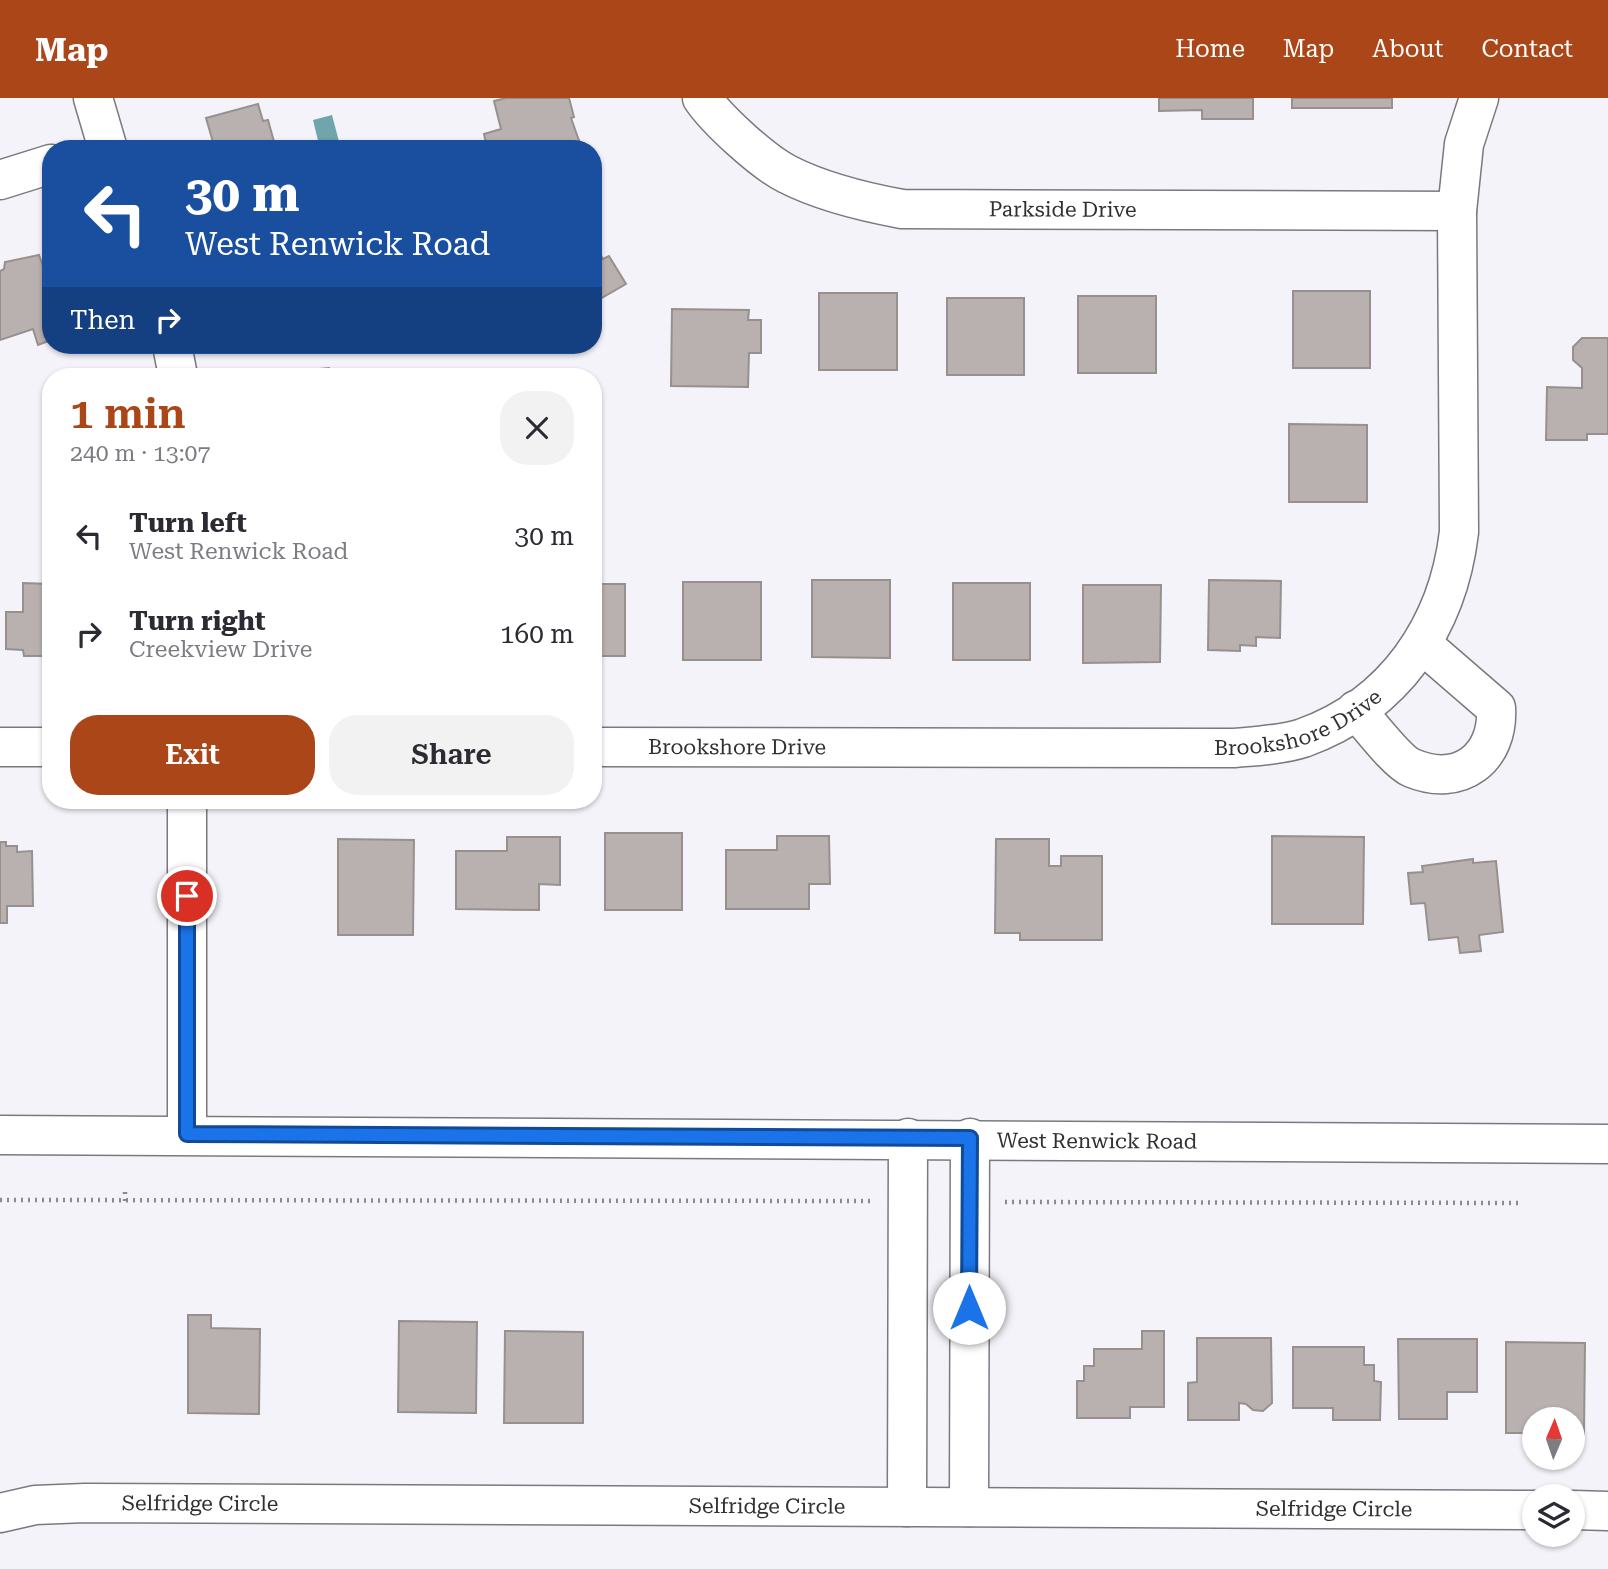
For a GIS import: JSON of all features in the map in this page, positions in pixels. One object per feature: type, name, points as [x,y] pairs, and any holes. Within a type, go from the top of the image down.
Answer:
[{"type":"street","points":[[93,98],[103,140]]},
{"type":"street","name":"Parkside Drive","points":[[702,98],[714,115],[786,173],[859,201],[902,209],[1457,211]]},
{"type":"street","name":"Brookshore Drive","points":[[602,747],[1234,748],[1301,738],[1356,710],[1388,686],[1422,644],[1450,585],[1459,532],[1457,211],[1462,155],[1479,98]]},
{"type":"street","points":[[0,180],[42,167]]},
{"type":"street","points":[[1356,710],[1410,767],[1441,775],[1469,770],[1488,748],[1497,727],[1496,708],[1422,644]]},
{"type":"street","points":[[0,747],[42,747]]},
{"type":"street","points":[[187,809],[187,1134]]},
{"type":"street","name":"West Renwick Road","points":[[0,1135],[970,1138],[1608,1144]]},
{"type":"street","points":[[907,1507],[908,1138]]},
{"type":"street","points":[[969,1507],[970,1138]]},
{"type":"street","name":"Selfridge Circle","points":[[0,1513],[35,1505],[85,1503],[1522,1510]]},
{"type":"street","points":[[1585,1510],[1608,1511]]},
{"type":"path","points":[[125,1192],[125,1201]]},
{"type":"path","points":[[0,1200],[907,1201]]},
{"type":"path","points":[[969,1202],[1521,1203]]},
{"type":"water","points":[[332,115],[339,140],[318,140],[313,120]]},
{"type":"building","points":[[506,98],[569,98],[574,117],[571,118],[579,140],[485,140],[484,134],[501,129],[494,101]]},
{"type":"building","points":[[1159,98],[1253,98],[1253,119],[1202,119],[1202,110],[1159,111]]},
{"type":"building","points":[[1292,98],[1392,98],[1392,108],[1292,108]]},
{"type":"building","points":[[258,104],[263,121],[268,120],[274,140],[212,140],[206,118]]},
{"type":"building","points":[[39,255],[42,263],[42,343],[38,345],[33,329],[0,340],[0,271],[4,269],[5,262]]},
{"type":"building","points":[[609,256],[626,284],[602,298],[602,257]]},
{"type":"building","points":[[1293,291],[1370,291],[1370,368],[1293,368]]},
{"type":"building","points":[[819,293],[897,293],[897,370],[819,370]]},
{"type":"building","points":[[1078,296],[1156,296],[1156,373],[1078,373]]},
{"type":"building","points":[[947,298],[1024,298],[1024,375],[947,375]]},
{"type":"building","points":[[672,309],[749,310],[748,320],[761,320],[761,353],[749,353],[748,387],[671,386]]},
{"type":"building","points":[[1582,338],[1608,338],[1608,434],[1587,434],[1587,440],[1546,440],[1547,387],[1582,388],[1582,368],[1573,360],[1573,347]]},
{"type":"building","points":[[1289,424],[1367,425],[1367,502],[1289,502]]},
{"type":"building","points":[[812,580],[890,580],[890,658],[812,657]]},
{"type":"building","points":[[1209,580],[1281,581],[1280,638],[1256,637],[1256,646],[1240,645],[1240,651],[1208,650]]},
{"type":"building","points":[[683,582],[761,582],[761,660],[683,660]]},
{"type":"building","points":[[23,583],[42,584],[42,656],[24,656],[23,650],[6,649],[6,612],[23,612]]},
{"type":"building","points":[[953,583],[1030,583],[1030,660],[953,660]]},
{"type":"building","points":[[602,584],[625,584],[625,656],[602,656]]},
{"type":"building","points":[[1083,585],[1161,585],[1160,662],[1083,663]]},
{"type":"building","points":[[605,833],[682,833],[682,910],[605,910]]},
{"type":"building","points":[[777,836],[829,836],[830,884],[809,884],[809,909],[726,909],[726,850],[777,850]]},
{"type":"building","points":[[1272,836],[1364,837],[1363,924],[1272,924]]},
{"type":"building","points":[[507,837],[560,837],[560,885],[539,884],[539,910],[456,909],[456,851],[507,851]]},
{"type":"building","points":[[338,839],[414,840],[413,935],[338,935]]},
{"type":"building","points":[[996,839],[1049,839],[1049,866],[1061,866],[1061,856],[1102,856],[1102,940],[1020,940],[1020,933],[995,933]]},
{"type":"building","points":[[0,842],[6,842],[6,846],[17,846],[17,852],[32,851],[33,906],[7,906],[7,923],[0,923]]},
{"type":"building","points":[[1473,859],[1473,863],[1496,861],[1503,932],[1479,935],[1481,951],[1460,953],[1458,937],[1429,940],[1425,903],[1411,904],[1408,873],[1423,872],[1422,866]]},
{"type":"building","points":[[188,1315],[211,1315],[211,1328],[260,1329],[259,1414],[188,1413]]},
{"type":"building","points":[[399,1321],[477,1322],[476,1413],[398,1412]]},
{"type":"building","points":[[505,1331],[583,1332],[583,1423],[504,1423]]},
{"type":"building","points":[[1142,1331],[1164,1331],[1164,1407],[1130,1407],[1130,1418],[1077,1418],[1077,1381],[1084,1381],[1084,1366],[1094,1366],[1094,1349],[1142,1349]]},
{"type":"building","points":[[1197,1338],[1271,1338],[1272,1403],[1263,1411],[1253,1410],[1246,1404],[1239,1403],[1239,1420],[1188,1420],[1188,1383],[1197,1382]]},
{"type":"building","points":[[1398,1339],[1477,1339],[1477,1392],[1447,1392],[1447,1419],[1399,1419]]},
{"type":"building","points":[[1506,1342],[1585,1343],[1584,1407],[1522,1407],[1522,1433],[1506,1433]]},
{"type":"building","points":[[1293,1347],[1364,1347],[1364,1365],[1374,1365],[1374,1381],[1381,1382],[1380,1420],[1333,1420],[1333,1408],[1293,1408]]},
{"type":"route","points":[[187,896],[187,1134],[970,1138],[969,1308]]}]
